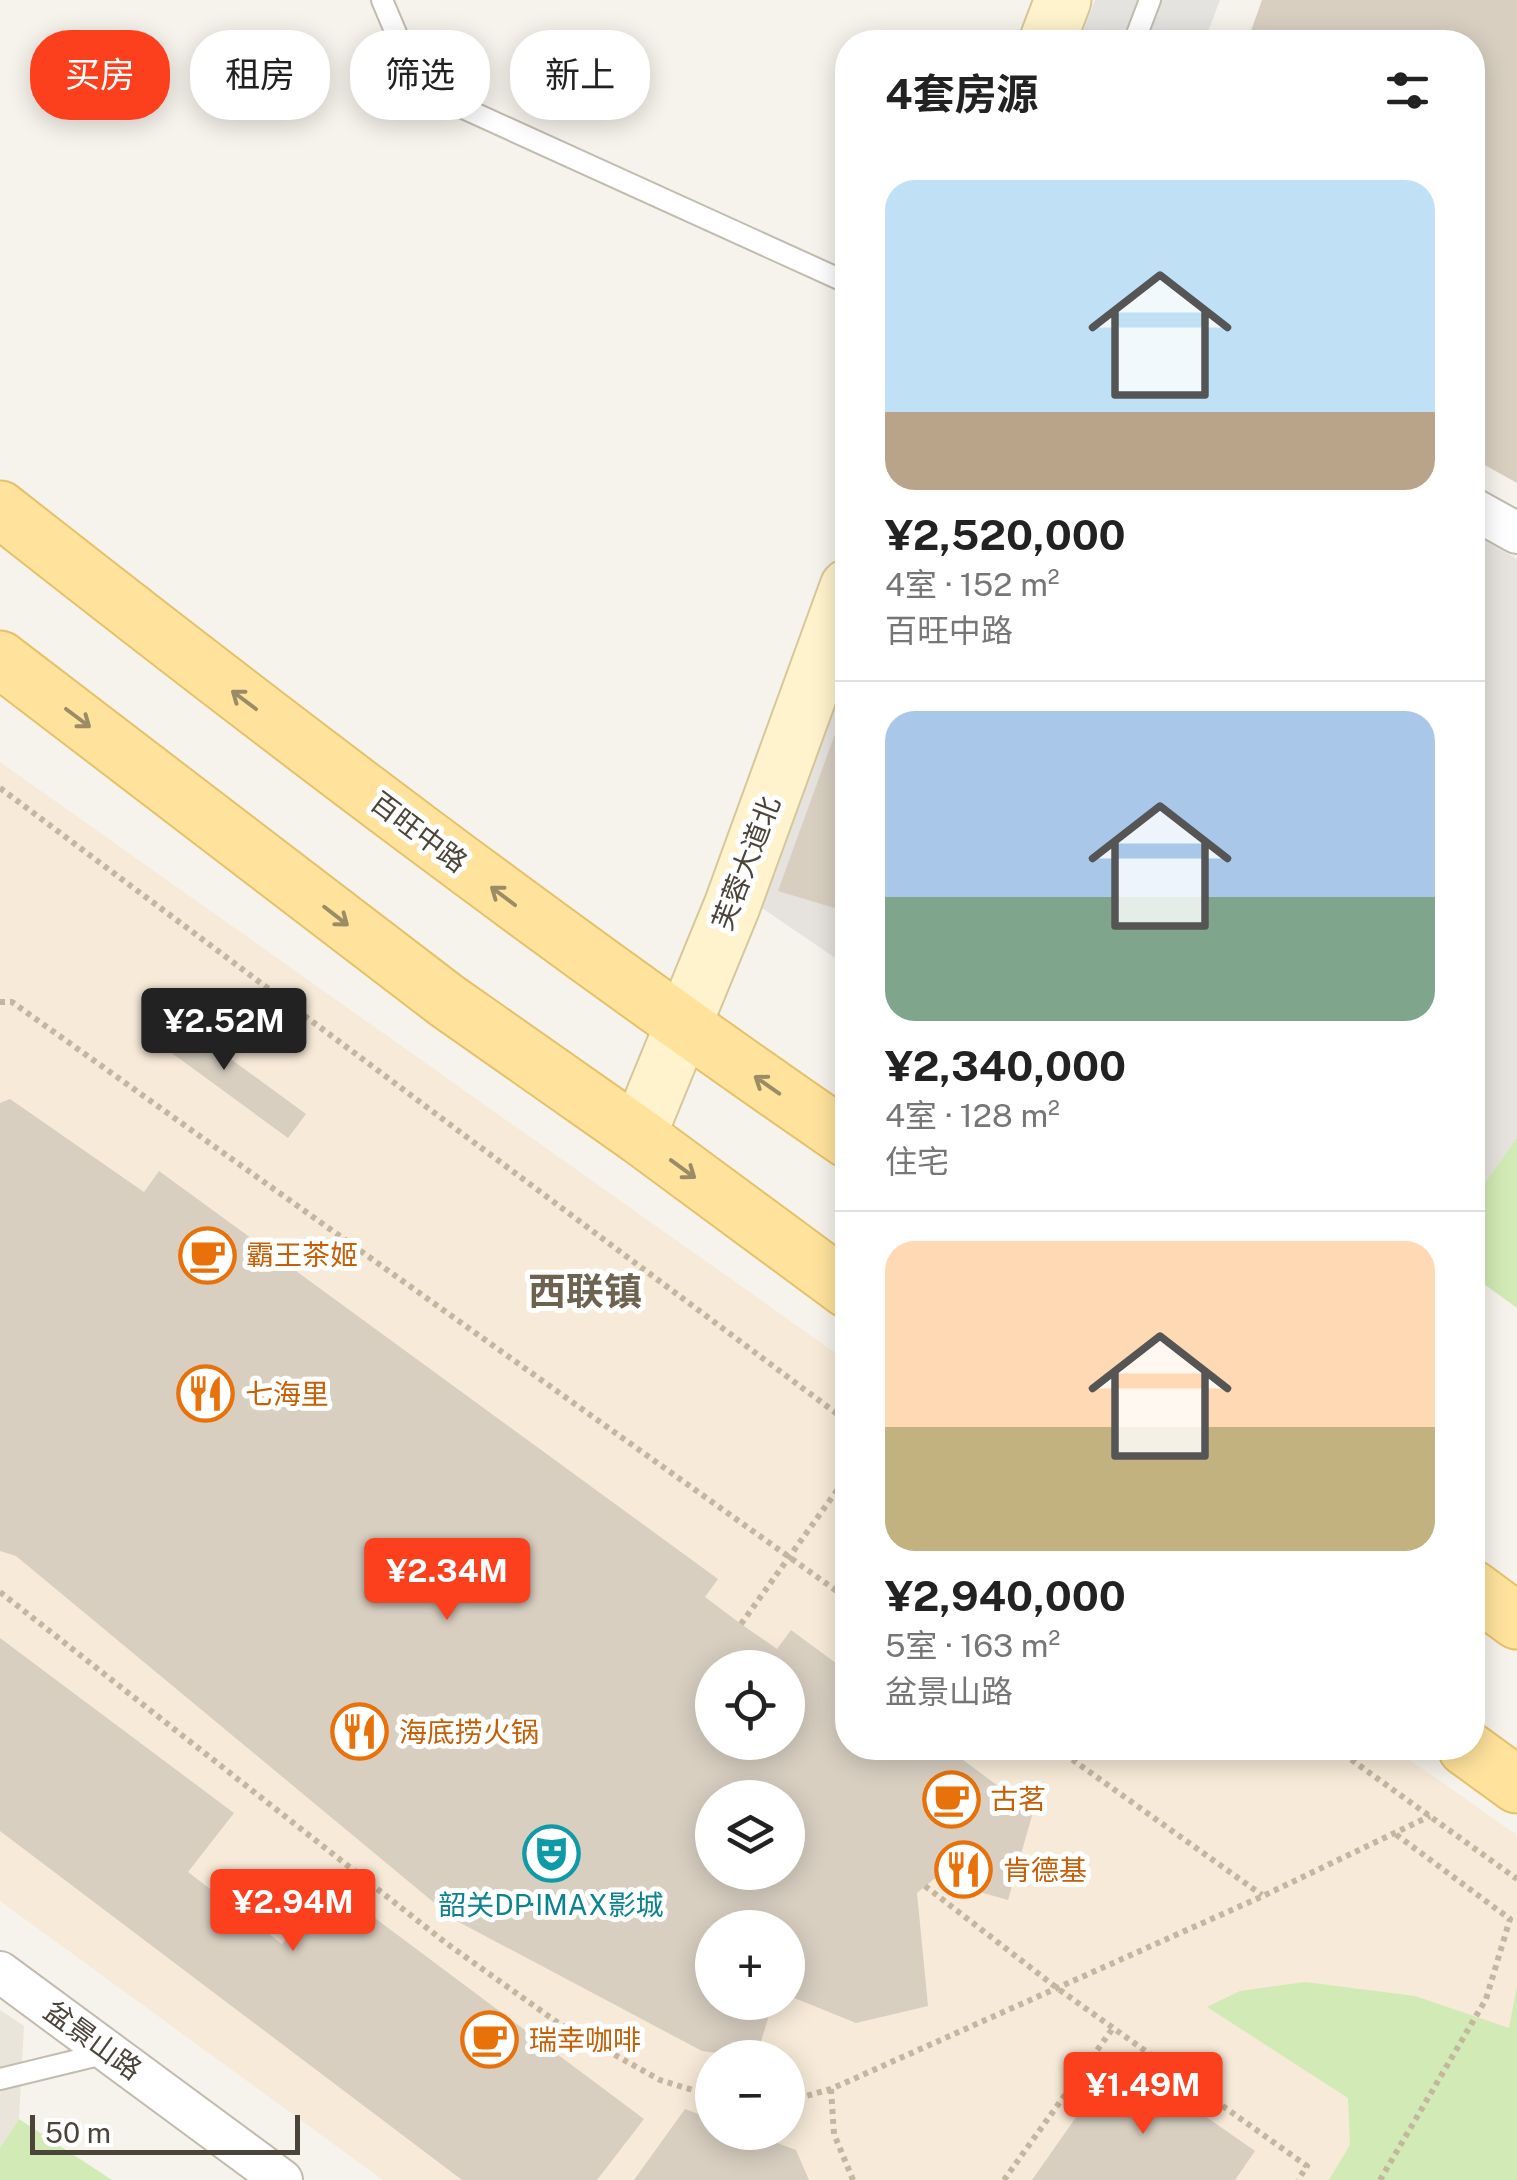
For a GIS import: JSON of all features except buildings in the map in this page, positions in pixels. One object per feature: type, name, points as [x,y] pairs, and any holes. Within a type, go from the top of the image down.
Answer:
[{"type":"main road","points":[[1052,30],[1063,0]]},
{"type":"main road","name":"百旺中路","points":[[0,509],[229,689],[682,1026],[835,1131]]},
{"type":"main road","name":"芙蓉大道北","points":[[638,1136],[732,906],[835,623]]},
{"type":"main road","points":[[0,659],[446,1001],[835,1280]]},
{"type":"main road","points":[[1485,1598],[1517,1621]]},
{"type":"main road","points":[[1483,1760],[1517,1785]]},
{"type":"street","points":[[1485,515],[1517,532]]},
{"type":"street","name":"盆景山路","points":[[0,1972],[282,2180]]},
{"type":"lane","points":[[382,0],[412,74],[430,93],[835,277]]},
{"type":"lane","points":[[1139,30],[1150,0]]},
{"type":"lane","points":[[0,2079],[109,2052]]},
{"type":"path","points":[[0,788],[835,1412]]},
{"type":"path","points":[[0,1002],[12,1002],[835,1589]]},
{"type":"path","points":[[741,1624],[835,1494]]},
{"type":"path","points":[[0,1592],[446,1943],[560,2025],[660,2080],[695,2091]]},
{"type":"path","points":[[1073,1760],[1264,1896]]},
{"type":"path","points":[[1352,1760],[1517,1880]]},
{"type":"path","points":[[805,2096],[832,2089],[1264,1896],[1430,1816]]},
{"type":"path","points":[[1380,2180],[1486,2000],[1510,1919],[1394,1833]]},
{"type":"path","points":[[925,1886],[1057,1988],[1307,2166],[1298,2180]]},
{"type":"path","points":[[1004,2180],[1113,2028]]},
{"type":"path","points":[[832,2089],[834,2134],[852,2180]]},
{"type":"shaded area","points":[[1095,0],[1220,0],[1209,30],[1084,30]]},
{"type":"shaded area","points":[[1485,541],[1517,559],[1517,1138],[1485,1182]]},
{"type":"shaded area","points":[[835,687],[835,958],[756,904]]},
{"type":"shaded area","points":[[0,762],[835,1353],[835,1760],[1410,1760],[1517,1835],[1517,2180],[383,2180],[0,1901]]},
{"type":"shaded area","points":[[0,2010],[24,2026],[19,2119],[0,2148]]},
{"type":"green space","points":[[1517,1138],[1517,1308],[1485,1285],[1485,1182]]},
{"type":"green space","points":[[1305,1982],[1415,1996],[1509,2028],[1517,1986],[1517,2180],[1329,2180],[1350,2145],[1348,2098],[1207,2007],[1240,1991]]},
{"type":"green space","points":[[19,2119],[112,2180],[0,2180],[0,2148]]},
{"type":"place","name":"霸王茶姬","points":[[207,1255]]},
{"type":"place","name":"七海里","points":[[206,1394]]},
{"type":"place","name":"海底捞火锅","points":[[360,1732]]},
{"type":"place","name":"古茗","points":[[951,1799]]},
{"type":"place","name":"韶关DP·IMAX影城","points":[[551,1854]]},
{"type":"place","name":"肯德基","points":[[964,1870]]},
{"type":"place","name":"瑞幸咖啡","points":[[490,2040]]},
{"type":"district","name":"西联镇","points":[[585,1292]]}]
